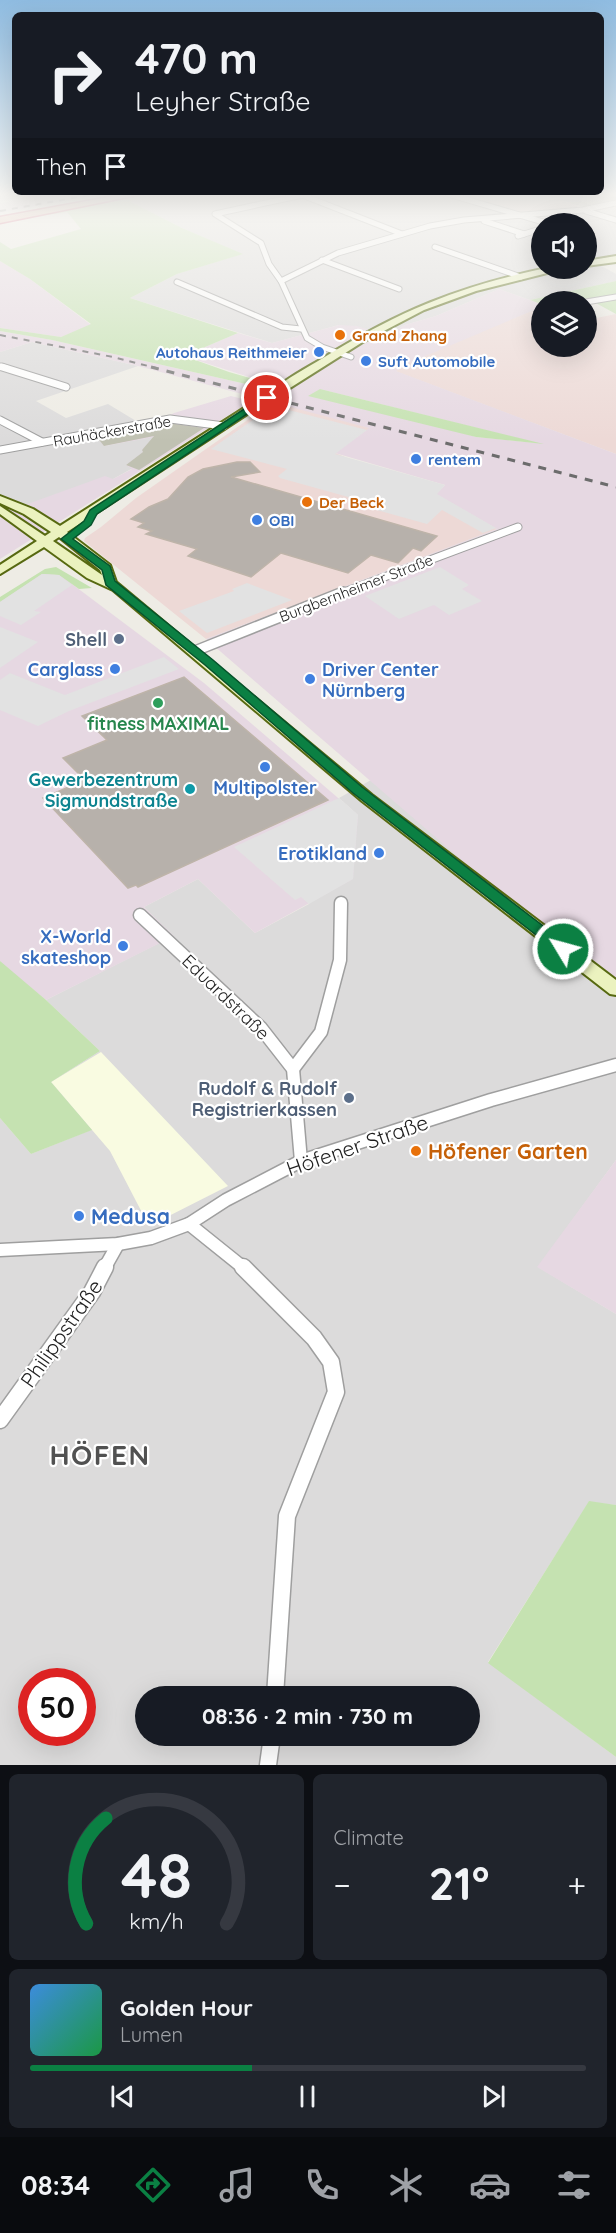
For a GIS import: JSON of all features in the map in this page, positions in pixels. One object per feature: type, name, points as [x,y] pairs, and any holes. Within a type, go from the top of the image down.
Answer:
[{"type":"main road","points":[[521,277],[441,310],[351,357],[281,389],[394,321],[442,300],[503,280],[524,276]]},
{"type":"main road","points":[[0,583],[50,544],[88,523],[93,512],[267,398]]},
{"type":"main road","points":[[0,499],[11,503],[62,536],[106,568],[110,583]]},
{"type":"main road","points":[[0,509],[91,575],[110,583],[195,651],[409,832],[616,989]]},
{"type":"main road","points":[[0,570],[50,544]]},
{"type":"street","points":[[278,276],[301,329],[312,342],[351,357]]},
{"type":"street","points":[[281,280],[288,276]]},
{"type":"street","points":[[365,276],[399,289]]},
{"type":"street","points":[[177,282],[282,327],[301,329]]},
{"type":"street","points":[[597,300],[616,297]]},
{"type":"street","points":[[0,366],[66,387]]},
{"type":"street","name":"Rauhäckerstraße","points":[[0,450],[170,419],[194,420],[224,426]]},
{"type":"street","points":[[0,420],[42,442]]},
{"type":"street","name":"Burgbernheimer Straße","points":[[195,651],[282,615],[518,528]]},
{"type":"street","points":[[301,1161],[293,1069],[321,1032],[340,960],[341,903]]},
{"type":"street","name":"Eduardstraße","points":[[140,915],[261,1028],[293,1069]]},
{"type":"street","name":"Höfener Straße","points":[[0,1250],[118,1244],[151,1238],[189,1224],[226,1200],[301,1161],[491,1100],[616,1065]]},
{"type":"street","points":[[189,1224],[244,1268],[314,1338],[331,1362],[336,1392],[287,1516],[276,1686]]},
{"type":"street","name":"Philippstraße","points":[[0,1420],[92,1292],[118,1244]]},
{"type":"street","points":[[268,1765],[271,1746]]},
{"type":"shaded area","points":[[0,276],[26,276],[91,325],[61,337],[0,328]]},
{"type":"shaded area","points":[[172,276],[531,276],[531,279],[597,279],[597,276],[616,276],[616,281],[571,291],[531,291],[530,300],[499,289],[436,316],[405,325],[387,335],[339,325],[272,343],[130,298]]},
{"type":"shaded area","points":[[499,289],[531,300],[531,311],[409,363],[396,371],[616,454],[616,993],[206,639],[497,529],[436,494],[445,485],[335,453],[369,428],[138,366],[32,342],[0,352],[0,331],[52,340],[268,389],[274,385],[184,356],[238,333],[272,343],[339,325],[357,326],[387,335],[405,325],[436,316]],"holes":[[[320,389],[537,443],[476,437]]]},
{"type":"shaded area","points":[[531,311],[531,357],[597,357],[597,318],[616,314],[616,454],[395,371]]},
{"type":"shaded area","points":[[32,342],[138,366],[36,401],[66,418],[108,404],[146,427],[97,436],[105,446],[155,436],[142,450],[144,452],[126,465],[133,468],[113,479],[0,514],[0,352]]},
{"type":"shaded area","points":[[231,396],[251,401],[0,559],[0,514],[105,476],[113,479],[132,469],[126,465],[143,452],[142,450],[154,437],[104,446],[96,436],[168,423],[170,415],[174,413]]},
{"type":"shaded area","points":[[272,400],[370,428],[335,453],[437,494],[497,529],[206,639],[84,541],[136,498],[246,421]]},
{"type":"shaded area","points":[[273,406],[367,430],[335,454],[445,485],[437,494],[496,528],[483,533],[442,510],[427,524],[348,502],[352,498],[278,476],[287,469],[211,449]]},
{"type":"shaded area","points":[[168,423],[204,428],[139,470],[126,465],[143,452],[142,450],[154,436],[104,446],[96,436]]},
{"type":"shaded area","points":[[440,567],[469,585],[462,589],[482,601],[449,615],[434,605],[399,619],[365,596]]},
{"type":"shaded area","points":[[40,573],[60,575],[204,683],[358,815],[353,879],[255,933],[198,879],[144,907],[174,936],[46,1000],[3,965],[0,961],[0,600]]},
{"type":"shaded area","points":[[42,574],[59,575],[72,585],[34,611],[41,612],[21,625],[0,616],[0,602]]},
{"type":"shaded area","points":[[247,583],[292,600],[207,633],[179,611],[234,591],[232,589]]},
{"type":"shaded area","points":[[0,627],[38,642],[0,668]]},
{"type":"shaded area","points":[[164,657],[179,669],[69,711],[38,726],[0,710],[0,680],[10,673],[65,695]]},
{"type":"shaded area","points":[[371,780],[616,993],[616,1160],[538,1267],[616,1314],[616,1505],[589,1502],[488,1662],[616,1757],[616,1765],[0,1765],[0,1118],[31,1154],[91,1130],[51,1082],[100,1051],[46,1000],[173,936],[144,907],[198,879],[255,933],[309,904],[358,815],[339,798]]},
{"type":"shaded area","points":[[339,798],[358,815],[353,879],[309,904],[301,897],[295,900],[234,847]]},
{"type":"shaded area","points":[[101,1052],[228,1186],[149,1226],[110,1151],[51,1082]]},
{"type":"shaded area","points":[[616,1160],[616,1314],[537,1267]]},
{"type":"green space","points":[[26,276],[172,276],[130,298],[238,333],[184,356],[275,385],[268,389],[52,340],[0,331],[0,328],[61,337],[91,324]]},
{"type":"green space","points":[[616,281],[616,314],[597,304],[597,291],[571,291]]},
{"type":"green space","points":[[320,389],[544,444],[476,437],[308,396]]},
{"type":"green space","points":[[56,567],[92,588],[79,589],[59,575],[42,574],[0,602],[0,597],[45,569]]},
{"type":"green space","points":[[0,961],[100,1051],[51,1082],[92,1130],[31,1154],[0,1118]]},
{"type":"green space","points":[[589,1501],[616,1505],[616,1757],[488,1663]]},
{"type":"building","name":"OBI","points":[[237,462],[250,462],[260,472],[231,477],[437,536],[421,551],[413,548],[398,563],[371,555],[348,573],[281,553],[251,577],[188,556],[197,549],[146,534],[152,531],[138,527],[144,523],[131,519],[149,507],[168,499],[188,477],[203,469]]},
{"type":"building","name":"Gewerbezentrum Sigmundstraße","points":[[184,677],[328,800],[138,887],[136,885],[128,888],[43,798],[85,780],[63,758],[107,740],[82,716]]},
{"type":"tunnel","points":[[267,398],[278,391]]},
{"type":"railway","points":[[0,335],[113,357],[156,368]]},
{"type":"railway","points":[[151,367],[616,487]]},
{"type":"place","name":"Grand Zhang","points":[[340,335]]},
{"type":"place","name":"Autohaus Reithmeier","points":[[319,352]]},
{"type":"place","name":"Suft Automobile","points":[[366,361]]},
{"type":"place","name":"rentem","points":[[416,459]]},
{"type":"place","name":"Der Beck","points":[[307,502]]},
{"type":"place","name":"OBI","points":[[257,520]]},
{"type":"place","name":"Shell","points":[[119,639]]},
{"type":"place","name":"Carglass","points":[[115,669]]},
{"type":"place","name":"Driver Center Nürnberg","points":[[310,679]]},
{"type":"place","name":"fitness MAXIMAL","points":[[158,703]]},
{"type":"place","name":"Multipolster","points":[[265,767]]},
{"type":"place","name":"Gewerbezentrum Sigmundstraße","points":[[190,789]]},
{"type":"place","name":"Erotikland","points":[[379,853]]},
{"type":"place","name":"X-World skateshop","points":[[123,946]]},
{"type":"place","name":"Rudolf & Rudolf Registrierkassen","points":[[349,1098]]},
{"type":"place","name":"Höfener Garten","points":[[416,1151]]},
{"type":"place","name":"Medusa","points":[[79,1216]]},
{"type":"district","name":"HÖFEN","points":[[100,1454]]},
{"type":"route","points":[[267,398],[93,512],[88,523],[66,539],[106,568],[110,583],[238,687],[358,790],[435,852],[563,949]]}]
